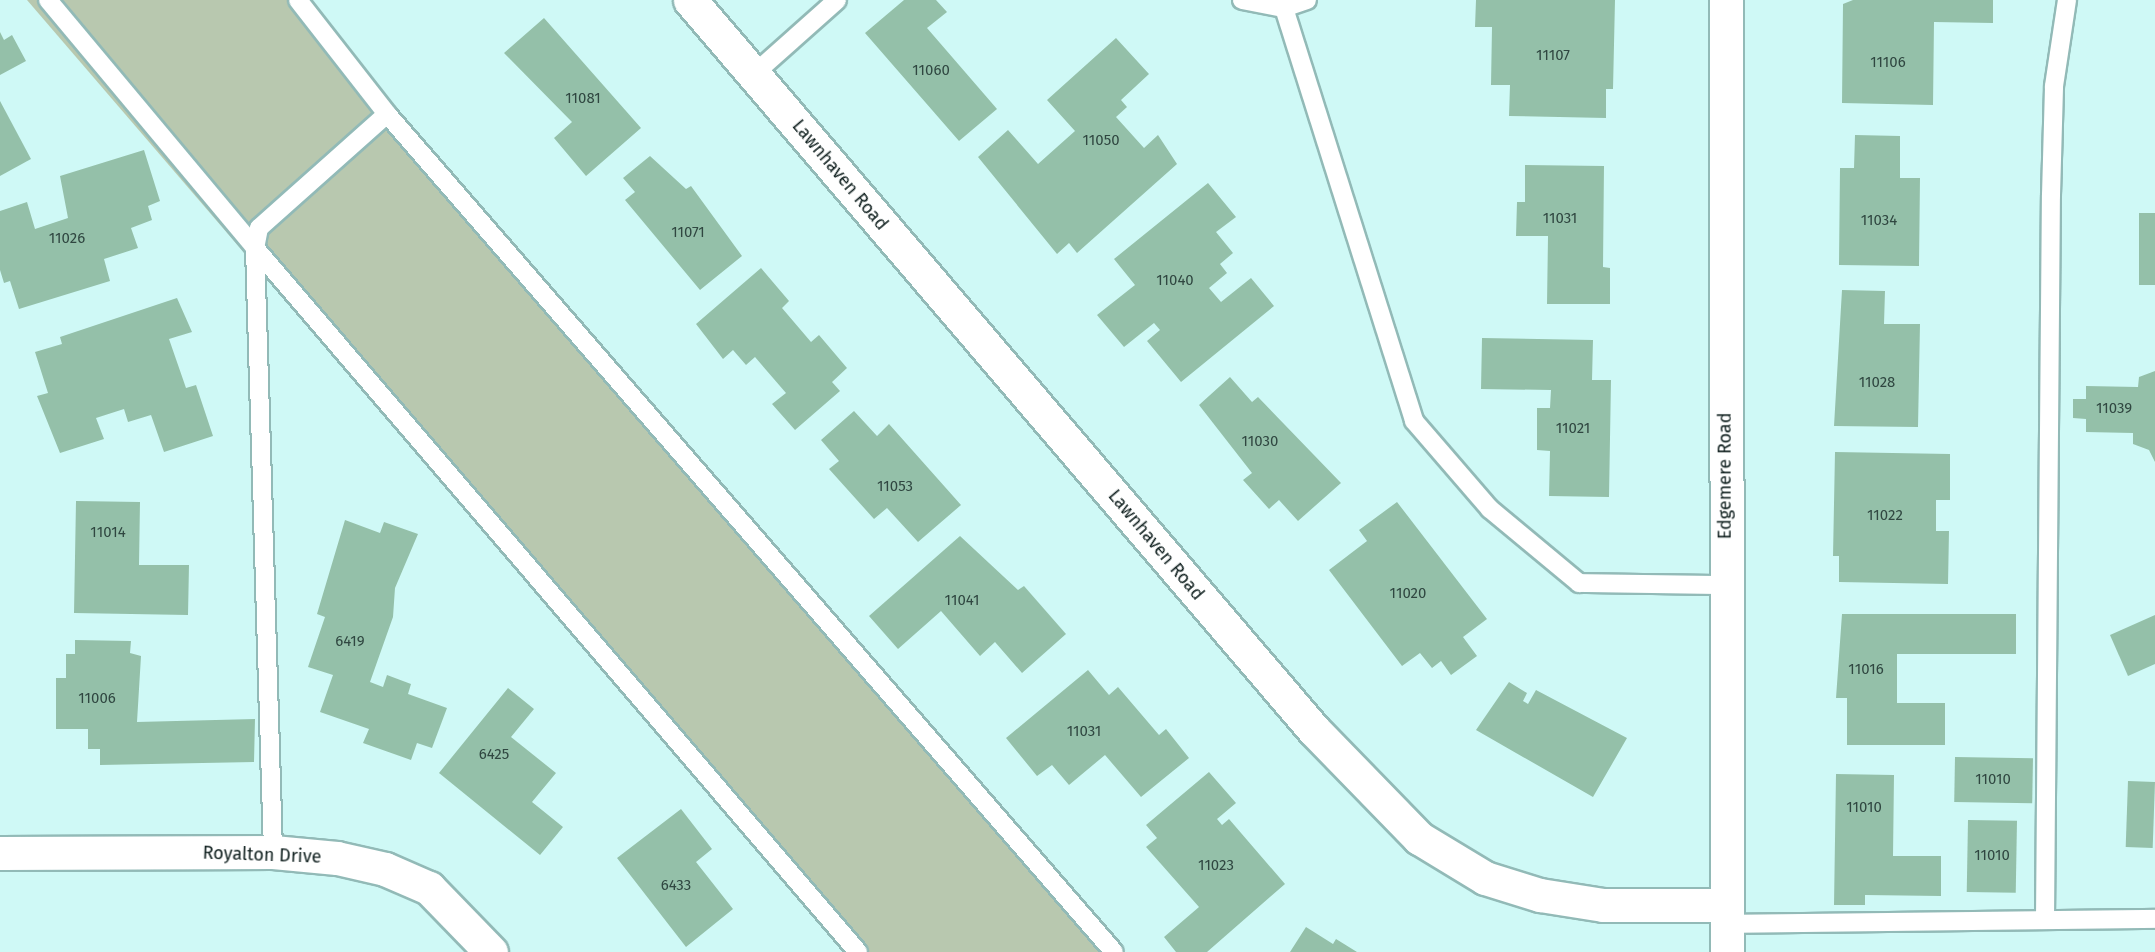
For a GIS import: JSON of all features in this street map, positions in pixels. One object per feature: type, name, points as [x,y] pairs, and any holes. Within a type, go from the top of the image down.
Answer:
[{"type":"street","name":"Lawnhaven Road","points":[[690,0],[1314,730],[1419,838],[1485,878],[1540,895],[1727,927]]},
{"type":"street","name":"Edgemere Road","points":[[1726,0],[1727,927]]},
{"type":"street","name":"Royalton Drive","points":[[0,853],[273,852],[356,863],[429,888],[491,952]]},
{"type":"lane","points":[[48,0],[255,248],[858,952]]},
{"type":"lane","points":[[298,0],[387,114],[1114,952]]},
{"type":"lane","points":[[754,74],[837,0]]},
{"type":"lane","points":[[1242,0],[1284,8],[1306,0]]},
{"type":"lane","points":[[2044,919],[2051,195],[2054,86],[2067,0]]},
{"type":"lane","points":[[1284,8],[1414,421],[1490,509],[1579,583],[1725,585]]},
{"type":"lane","points":[[273,852],[255,248],[259,228],[387,114]]},
{"type":"lane","points":[[1727,927],[2044,919],[2155,919]]},
{"type":"green space","points":[[27,0],[304,0],[1121,952],[845,952]]},
{"type":"building","points":[[904,0],[936,0],[947,12],[927,28],[997,109],[959,141],[865,33]]},
{"type":"building","points":[[1476,0],[1615,0],[1613,89],[1606,89],[1606,118],[1509,116],[1510,85],[1491,85],[1492,27],[1475,27]]},
{"type":"building","points":[[1853,0],[1993,0],[1993,23],[1934,22],[1933,105],[1842,103],[1843,4]]},
{"type":"building","points":[[544,18],[641,128],[586,176],[554,138],[572,122],[504,53]]},
{"type":"building","points":[[0,32],[4,40],[12,35],[26,61],[0,75]]},
{"type":"building","points":[[1116,38],[1149,74],[1121,100],[1127,107],[1116,117],[1144,148],[1158,135],[1177,164],[1077,253],[1069,243],[1057,254],[978,157],[1008,130],[1038,164],[1075,131],[1047,100]]},
{"type":"building","points":[[0,101],[31,159],[0,176]]},
{"type":"building","points":[[1855,135],[1900,136],[1900,178],[1920,178],[1919,266],[1839,265],[1840,168],[1854,168]]},
{"type":"building","points":[[144,150],[160,201],[148,206],[152,220],[131,228],[138,248],[104,259],[110,281],[19,309],[10,281],[4,283],[0,270],[0,211],[27,202],[35,229],[68,218],[60,176]]},
{"type":"building","points":[[650,156],[686,189],[691,186],[742,256],[700,290],[625,200],[635,192],[623,178]]},
{"type":"building","points":[[1525,165],[1604,166],[1603,267],[1610,268],[1610,304],[1547,304],[1548,236],[1516,236],[1517,202],[1525,202]]},
{"type":"building","points":[[1208,183],[1236,217],[1216,232],[1233,253],[1220,264],[1227,273],[1209,288],[1221,302],[1251,278],[1274,306],[1181,382],[1147,341],[1160,330],[1154,323],[1124,347],[1097,315],[1135,285],[1114,259]]},
{"type":"building","points":[[2139,213],[2155,213],[2155,285],[2139,285]]},
{"type":"building","points":[[761,268],[789,301],[782,308],[811,342],[819,335],[847,368],[832,382],[840,391],[795,430],[772,404],[786,393],[755,357],[746,365],[733,350],[723,359],[696,324]]},
{"type":"building","points":[[1842,290],[1885,291],[1884,324],[1920,324],[1918,427],[1834,426]]},
{"type":"building","points":[[177,298],[192,332],[169,339],[186,388],[196,385],[213,436],[164,452],[151,415],[128,422],[124,409],[96,418],[104,439],[60,453],[37,396],[48,393],[35,352],[62,344],[60,337]]},
{"type":"building","points":[[1482,338],[1593,340],[1592,380],[1611,380],[1609,497],[1549,496],[1550,451],[1537,450],[1537,408],[1550,408],[1551,390],[1481,389]]},
{"type":"building","points":[[2155,371],[2155,462],[2149,450],[2133,444],[2133,433],[2086,432],[2086,419],[2073,418],[2073,399],[2086,399],[2086,386],[2138,387],[2139,377]]},
{"type":"building","points":[[1230,377],[1252,402],[1258,397],[1341,483],[1298,521],[1279,500],[1269,509],[1243,480],[1252,473],[1199,405]]},
{"type":"building","points":[[854,411],[877,436],[889,424],[961,505],[918,542],[887,508],[874,519],[829,469],[839,461],[821,440]]},
{"type":"building","points":[[1835,452],[1950,454],[1950,500],[1936,500],[1936,531],[1949,531],[1948,584],[1839,582],[1839,556],[1833,556]]},
{"type":"building","points":[[76,501],[140,502],[139,565],[189,565],[188,615],[74,613]]},
{"type":"building","points":[[1397,502],[1487,619],[1463,637],[1477,656],[1451,675],[1441,661],[1432,668],[1420,653],[1402,666],[1329,570],[1367,541],[1359,530]]},
{"type":"building","points":[[345,520],[380,533],[384,522],[418,534],[395,588],[393,617],[370,682],[383,687],[387,675],[411,684],[408,694],[447,708],[432,748],[417,743],[411,760],[363,743],[369,729],[320,712],[333,675],[308,667],[325,617],[317,614]]},
{"type":"building","points":[[960,536],[1018,590],[1024,586],[1066,634],[1022,673],[995,642],[980,656],[941,611],[898,649],[869,616]]},
{"type":"building","points":[[1842,614],[2016,614],[2016,654],[1897,654],[1897,703],[1945,703],[1945,745],[1847,745],[1847,698],[1836,698]]},
{"type":"building","points":[[2155,615],[2155,664],[2128,676],[2110,635]]},
{"type":"building","points":[[75,640],[131,641],[130,653],[141,656],[137,722],[255,719],[254,762],[100,765],[100,749],[88,749],[88,729],[56,729],[56,678],[66,678],[66,654],[75,654]]},
{"type":"building","points":[[1088,670],[1109,695],[1118,687],[1159,735],[1166,729],[1189,758],[1141,797],[1105,755],[1069,785],[1052,765],[1037,776],[1006,738]]},
{"type":"building","points":[[1509,682],[1527,693],[1523,701],[1528,704],[1536,690],[1627,738],[1593,797],[1476,730]]},
{"type":"building","points":[[508,688],[534,709],[511,737],[556,773],[532,802],[563,827],[540,855],[439,773]]},
{"type":"building","points":[[1955,757],[2033,758],[2032,803],[1954,802]]},
{"type":"building","points":[[1209,772],[1236,803],[1217,819],[1222,825],[1229,819],[1285,884],[1207,952],[1176,952],[1164,937],[1199,907],[1146,847],[1157,838],[1146,825]]},
{"type":"building","points":[[1836,774],[1894,775],[1893,856],[1941,856],[1941,896],[1865,895],[1865,905],[1834,905]]},
{"type":"building","points":[[2128,781],[2155,782],[2153,848],[2126,847]]},
{"type":"building","points":[[681,809],[712,849],[696,862],[733,909],[686,947],[617,858]]},
{"type":"building","points":[[1968,820],[2017,821],[2016,893],[1967,892]]},
{"type":"building","points":[[1306,927],[1333,944],[1336,939],[1357,952],[1290,952]]}]
